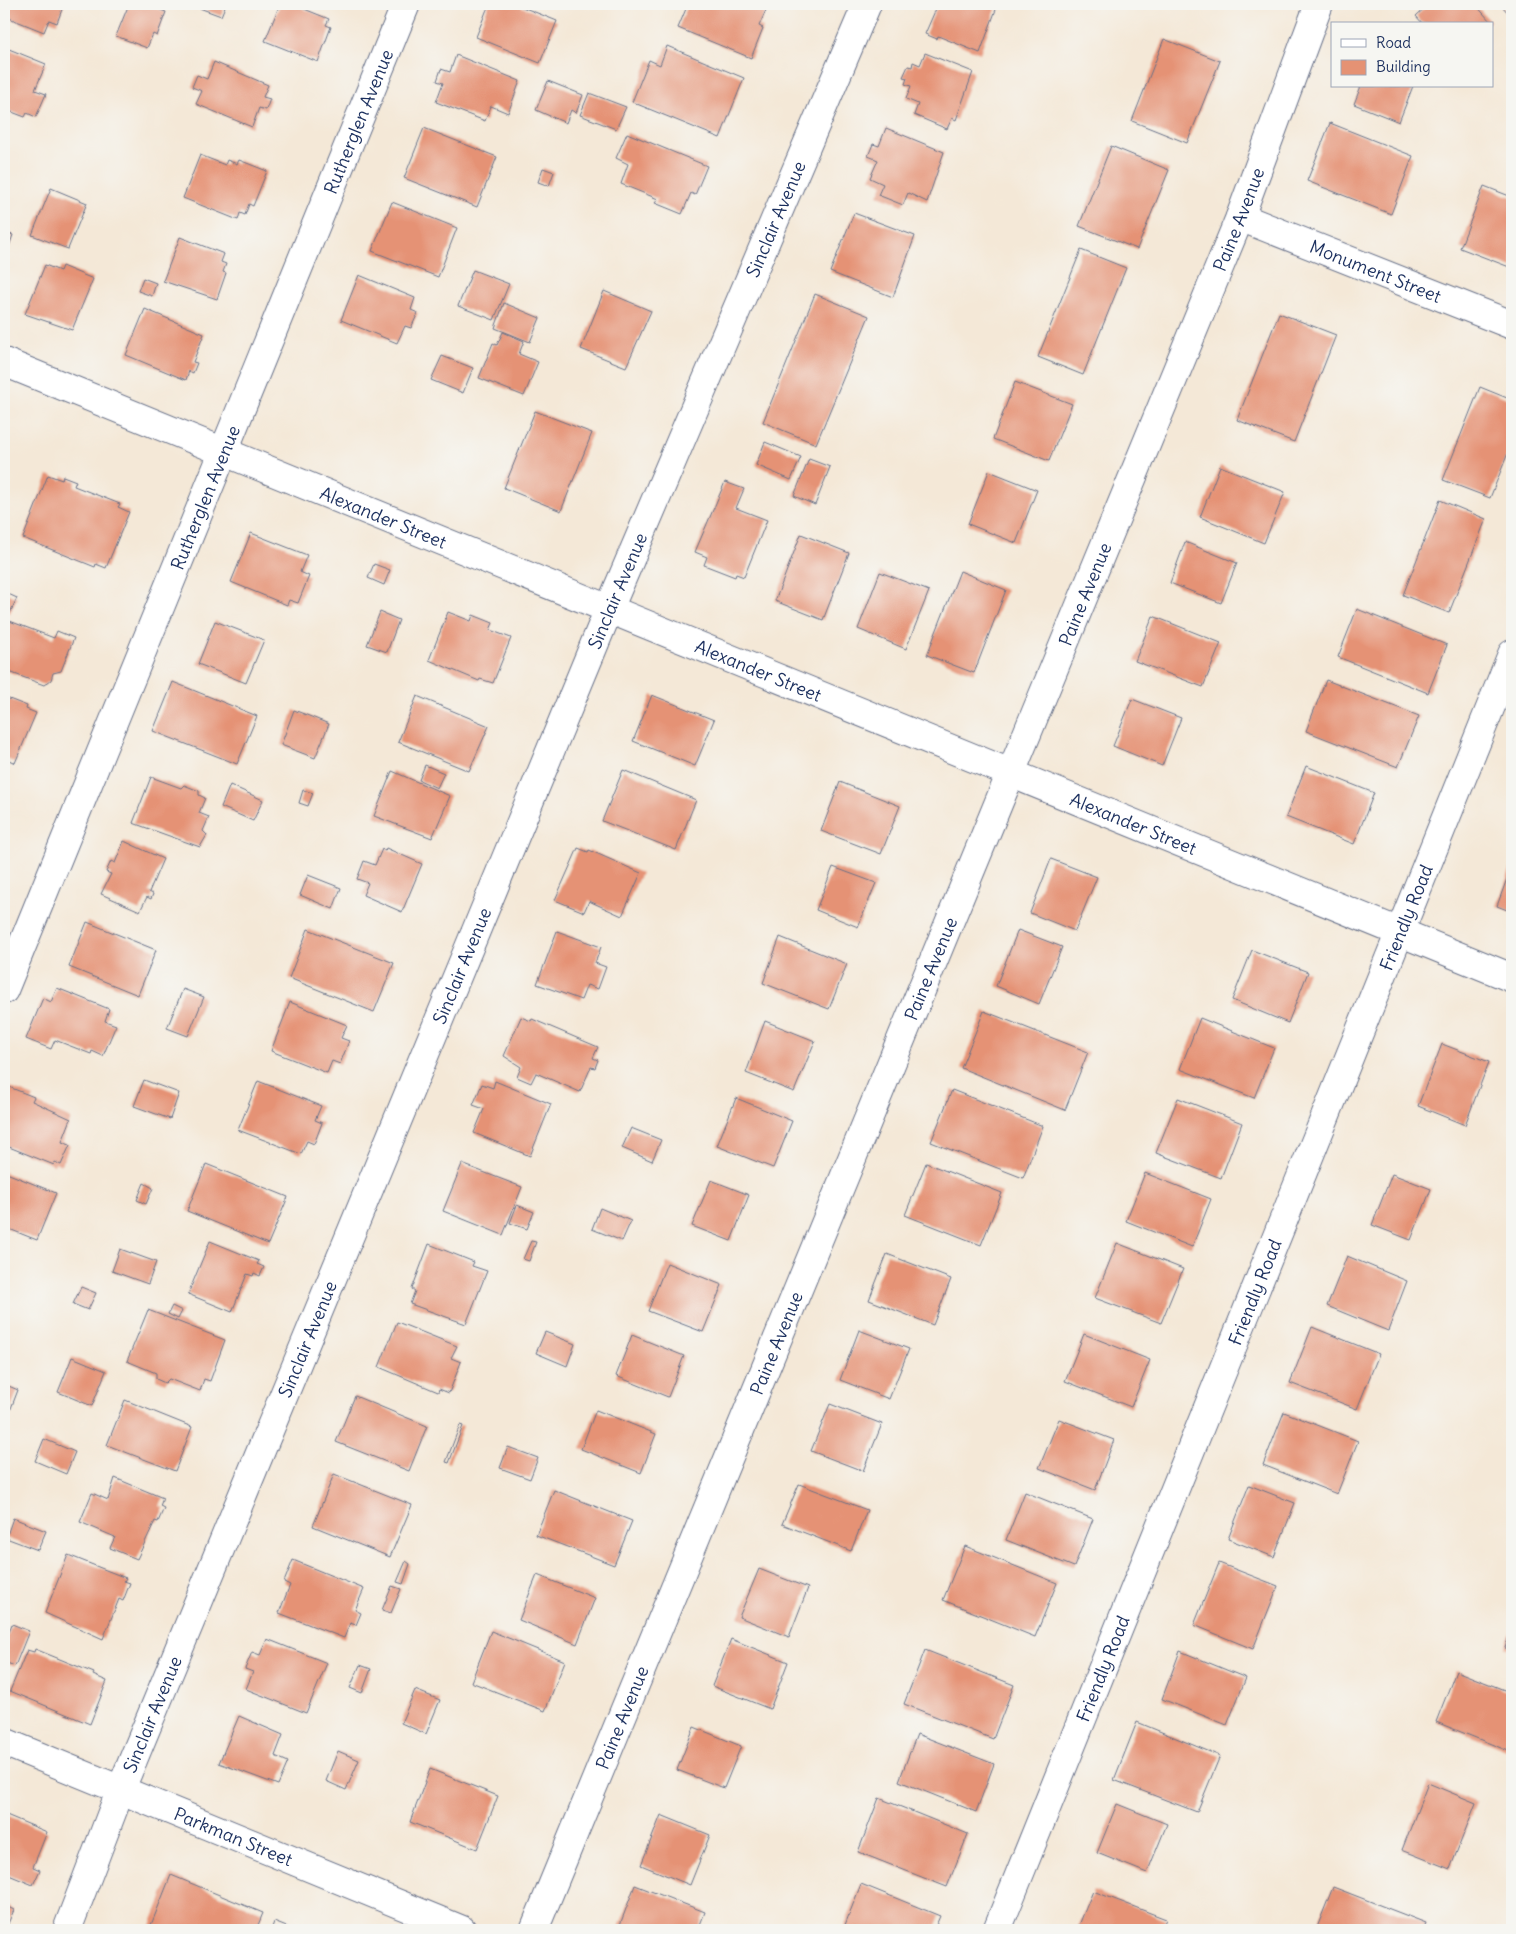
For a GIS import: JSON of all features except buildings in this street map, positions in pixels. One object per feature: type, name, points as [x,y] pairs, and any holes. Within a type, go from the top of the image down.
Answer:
[{"type":"street","name":"Rutherglen Avenue","points":[[4,990],[406,4]]},
{"type":"street","name":"Sinclair Avenue","points":[[67,1930],[121,1789],[609,609],[867,4]]},
{"type":"street","name":"Paine Avenue","points":[[534,1930],[1240,217],[1320,4]]},
{"type":"street","name":"Monument Street","points":[[1240,217],[1512,325]]},
{"type":"street","name":"Alexander Street","points":[[4,362],[1512,978]]},
{"type":"street","name":"Friendly Road","points":[[997,1930],[1398,932],[1512,654]]},
{"type":"street","name":"Parkman Street","points":[[4,1742],[462,1930]]}]
